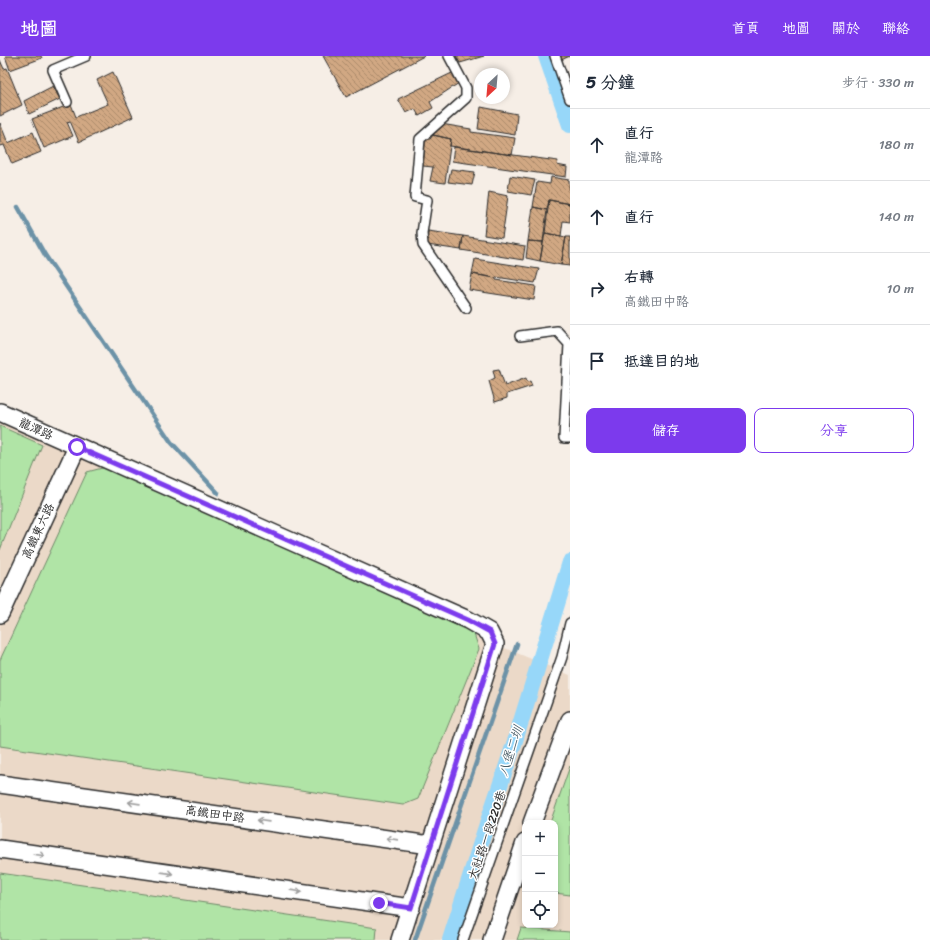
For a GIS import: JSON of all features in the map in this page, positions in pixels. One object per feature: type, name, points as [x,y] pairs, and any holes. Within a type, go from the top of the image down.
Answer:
[{"type":"street","name":"龍潭路","points":[[0,412],[468,620],[490,632],[495,644],[400,940]]},
{"type":"street","name":"高鐵東六路","points":[[2,606],[77,447]]},
{"type":"street","points":[[533,820],[570,720]]},
{"type":"street","name":"高鐵田中路","points":[[0,784],[430,845]]},
{"type":"street","points":[[0,850],[411,908]]},
{"type":"street","points":[[492,940],[522,852]]},
{"type":"lane","points":[[67,102],[53,70],[86,56]]},
{"type":"lane","points":[[449,56],[466,88],[466,98],[420,139],[415,197],[427,200],[422,233],[423,245],[466,308]]},
{"type":"lane","points":[[555,56],[570,99]]},
{"type":"lane","points":[[520,336],[557,331],[569,344],[567,438]]},
{"type":"lane","name":"大社路一段220巷","points":[[463,940],[562,657],[570,623]]},
{"type":"shaded area","points":[[0,418],[466,632],[570,675],[570,940],[0,940]]},
{"type":"green space","points":[[0,426],[42,445],[0,550]]},
{"type":"green space","points":[[106,467],[472,628],[479,649],[418,799],[403,805],[0,746],[0,660],[87,472]]},
{"type":"green space","points":[[570,766],[570,895],[558,893],[558,820],[551,820]]},
{"type":"green space","points":[[0,873],[377,928],[376,940],[0,940]]},
{"type":"green space","points":[[521,928],[570,932],[570,940],[517,940]]},
{"type":"building","points":[[5,56],[41,56],[42,58],[10,70]]},
{"type":"building","points":[[323,56],[424,56],[346,97]]},
{"type":"building","points":[[456,56],[484,56],[460,63]]},
{"type":"building","points":[[560,56],[570,56],[561,60]]},
{"type":"building","points":[[0,60],[4,69],[7,68],[22,105],[0,116]]},
{"type":"building","points":[[113,72],[133,117],[79,142],[70,121],[67,122],[73,136],[44,148],[32,119],[71,104],[76,117],[108,104],[97,80]]},
{"type":"building","points":[[454,72],[459,83],[430,102],[433,108],[419,116],[415,109],[406,113],[398,99]]},
{"type":"building","points":[[53,86],[60,99],[29,114],[24,101]]},
{"type":"building","points":[[481,107],[517,114],[515,135],[478,129]]},
{"type":"building","points":[[0,123],[8,143],[33,132],[41,152],[12,164],[4,145],[0,146]]},
{"type":"building","points":[[441,124],[471,129],[471,132],[515,138],[512,155],[450,146],[451,139],[433,135]]},
{"type":"building","points":[[433,135],[451,139],[445,183],[430,181],[433,167],[423,166],[425,142],[426,139],[430,139]]},
{"type":"building","points":[[454,147],[558,161],[557,165],[567,167],[566,177],[452,161]]},
{"type":"building","points":[[451,169],[475,172],[472,185],[448,182]]},
{"type":"building","points":[[510,176],[535,180],[531,195],[508,191]]},
{"type":"building","points":[[551,177],[569,180],[570,204],[549,200],[547,210],[533,207],[537,182],[550,184]]},
{"type":"building","points":[[489,192],[508,196],[502,238],[484,235]]},
{"type":"building","points":[[549,200],[570,204],[570,222],[563,221],[561,236],[545,233]]},
{"type":"building","points":[[533,207],[547,210],[543,242],[528,241]]},
{"type":"building","points":[[428,231],[463,236],[461,250],[427,245]]},
{"type":"building","points":[[545,233],[566,237],[561,265],[540,261]]},
{"type":"building","points":[[463,236],[525,246],[523,260],[461,250]]},
{"type":"building","points":[[566,237],[570,237],[570,266],[561,265]]},
{"type":"building","points":[[528,241],[543,242],[540,261],[526,258]]},
{"type":"building","points":[[475,259],[539,269],[535,283],[496,278],[472,274]]},
{"type":"building","points":[[472,274],[496,278],[496,280],[536,286],[534,300],[469,290]]},
{"type":"building","points":[[499,369],[505,386],[526,378],[527,382],[530,381],[532,386],[507,394],[507,398],[495,402],[489,381],[495,378],[493,370]]},
{"type":"waterway","name":"八堡二圳","points":[[546,56],[570,125]]},
{"type":"waterway","points":[[18,207],[45,255],[171,442],[218,493]]},
{"type":"waterway","name":"八堡二圳","points":[[450,940],[514,744],[570,562]]},
{"type":"waterway","points":[[415,940],[517,644]]},
{"type":"route","points":[[77,447],[468,620],[490,632],[495,644],[411,908],[379,903]]}]
